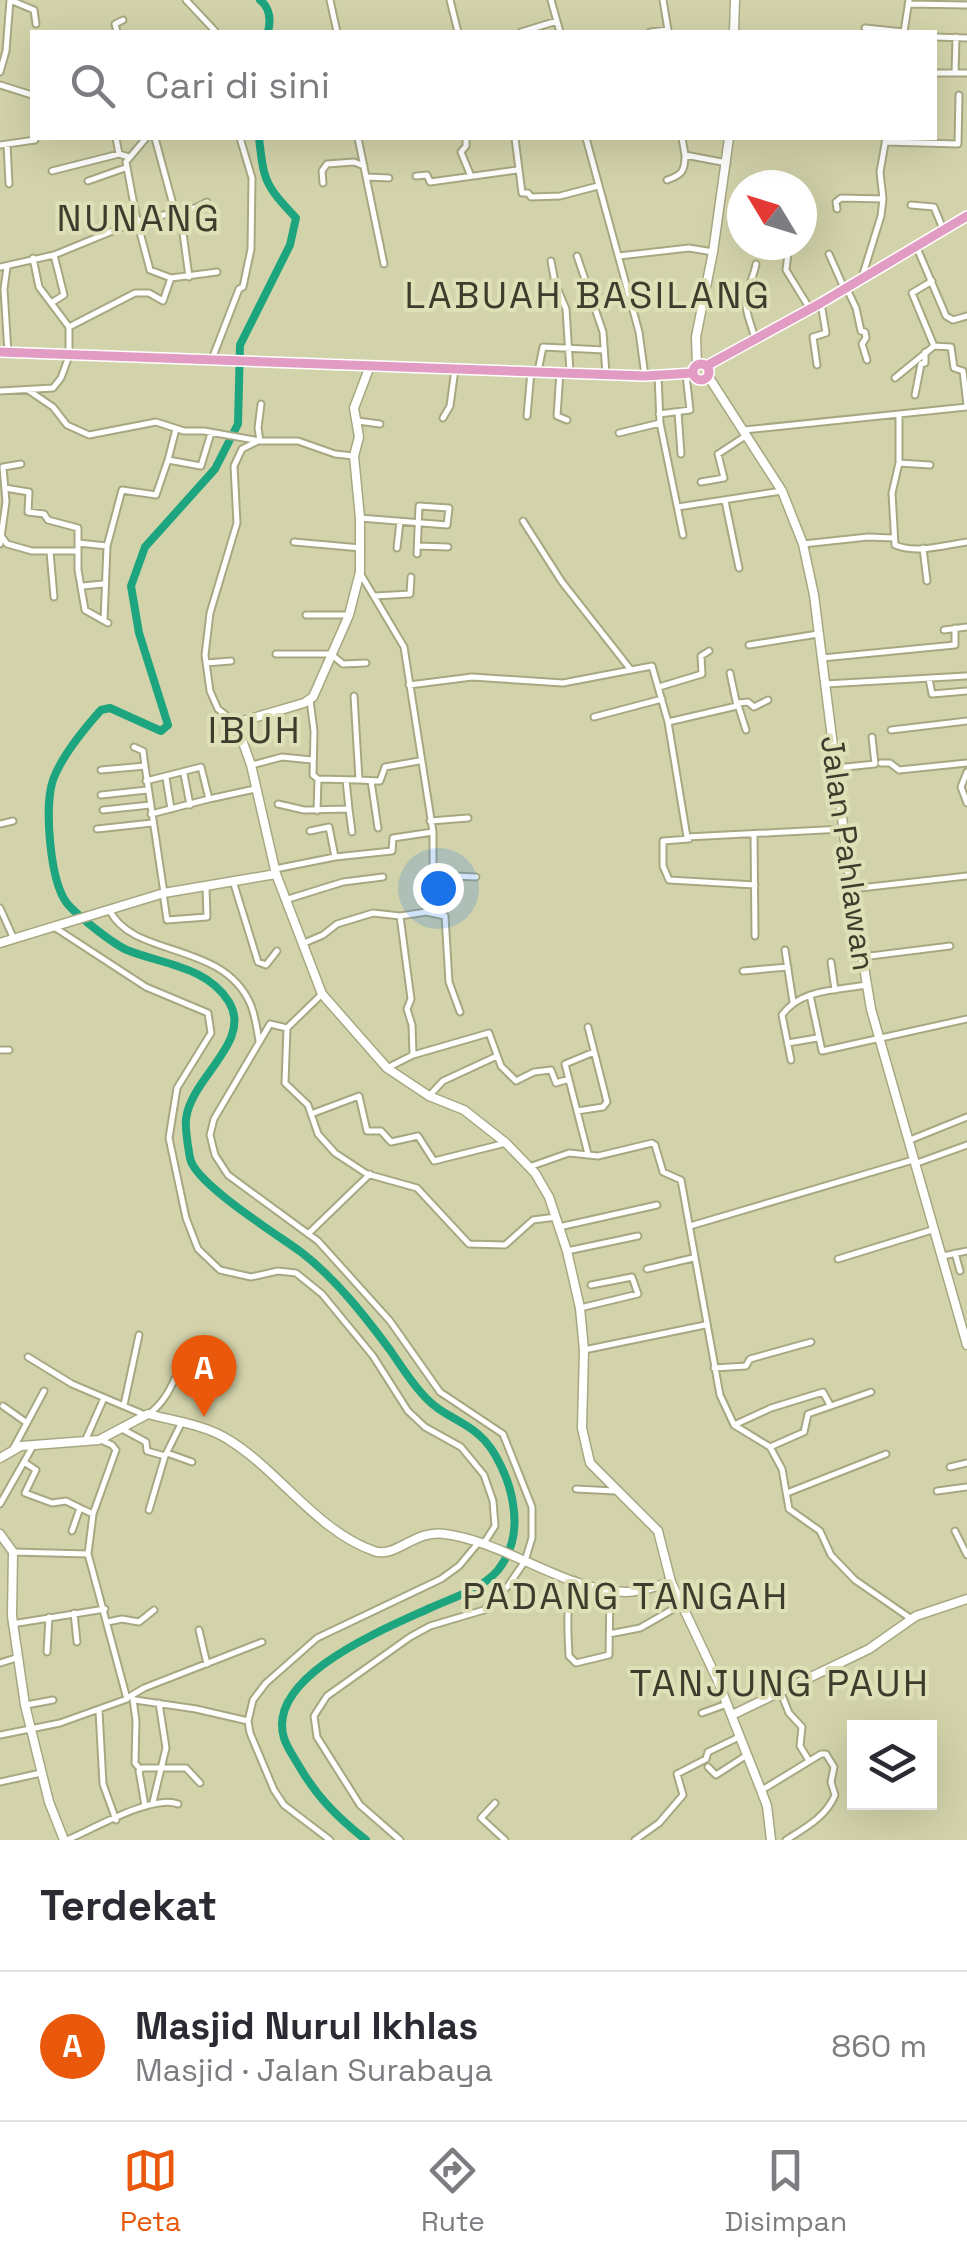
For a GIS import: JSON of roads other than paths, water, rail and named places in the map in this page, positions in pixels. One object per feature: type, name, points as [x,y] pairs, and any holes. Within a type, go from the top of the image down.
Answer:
[{"type":"main road","points":[[4,352],[645,376],[698,371],[967,216]]},
{"type":"street","points":[[0,72],[6,51],[10,0],[34,10],[36,24]]},
{"type":"street","points":[[186,0],[214,30]]},
{"type":"street","points":[[330,0],[337,30]]},
{"type":"street","points":[[450,0],[458,30]]},
{"type":"street","points":[[551,0],[560,30]]},
{"type":"street","points":[[662,0],[668,30]]},
{"type":"street","points":[[734,30],[735,0]]},
{"type":"street","points":[[904,30],[909,2],[967,5]]},
{"type":"street","points":[[116,30],[115,24],[123,20]]},
{"type":"street","points":[[528,30],[557,20]]},
{"type":"street","points":[[865,28],[884,30]]},
{"type":"street","points":[[937,37],[967,38]]},
{"type":"street","points":[[955,73],[956,37]]},
{"type":"street","points":[[937,73],[967,73]]},
{"type":"street","points":[[0,85],[30,94]]},
{"type":"street","points":[[863,278],[883,198],[880,172],[885,140],[958,144],[959,95]]},
{"type":"street","points":[[9,184],[4,144],[35,140]]},
{"type":"street","points":[[116,140],[119,154]]},
{"type":"street","points":[[144,140],[129,157],[126,168],[150,270],[171,278],[217,272]]},
{"type":"street","points":[[156,140],[177,211],[188,277]]},
{"type":"street","points":[[212,359],[238,289],[243,287],[251,248],[252,178],[241,140]]},
{"type":"street","points":[[358,140],[384,264]]},
{"type":"street","points":[[466,140],[461,152],[470,174]]},
{"type":"street","points":[[515,140],[520,192],[532,197],[560,196],[598,186]]},
{"type":"street","points":[[586,140],[639,332],[645,376]]},
{"type":"street","points":[[667,180],[681,176],[685,169],[682,140]]},
{"type":"street","points":[[660,414],[691,408],[698,371],[696,337],[714,252],[729,140]]},
{"type":"street","points":[[52,170],[119,154],[129,157]]},
{"type":"street","points":[[685,155],[727,164]]},
{"type":"street","points":[[323,183],[322,169],[328,164],[354,162],[364,166]]},
{"type":"street","points":[[88,180],[126,168]]},
{"type":"street","points":[[416,176],[426,176],[432,183],[470,174],[478,177],[518,170]]},
{"type":"street","points":[[366,177],[389,178]]},
{"type":"street","points":[[836,209],[841,198],[883,198]]},
{"type":"street","points":[[4,352],[3,266],[54,255],[137,221],[206,202]]},
{"type":"street","points":[[911,205],[934,207],[944,230]]},
{"type":"street","points":[[916,246],[948,319],[967,316]]},
{"type":"street","points":[[619,256],[690,248],[714,252]]},
{"type":"street","points":[[829,254],[856,308],[860,330],[865,332],[862,344],[867,360]]},
{"type":"street","points":[[50,304],[64,295],[54,255]]},
{"type":"street","points":[[577,256],[603,332],[606,374]]},
{"type":"street","points":[[0,390],[54,388],[69,356],[69,327],[50,304],[36,277],[33,258]]},
{"type":"street","points":[[787,260],[786,270],[810,309]]},
{"type":"street","points":[[551,261],[566,308],[569,347],[557,416],[566,420]]},
{"type":"street","points":[[756,264],[754,280],[746,292],[746,307],[756,340]]},
{"type":"street","points":[[69,327],[135,293],[150,294],[162,301],[171,278]]},
{"type":"street","points":[[932,281],[912,293],[934,346]]},
{"type":"street","points":[[816,364],[813,337],[826,333],[820,303]]},
{"type":"street","points":[[702,482],[724,478],[718,454],[745,432],[967,406],[963,371],[954,368],[952,347],[934,346],[895,378]]},
{"type":"street","points":[[526,416],[543,347],[605,350]]},
{"type":"street","points":[[914,395],[925,352]]},
{"type":"street","points":[[370,366],[355,401],[360,572],[349,615],[310,700],[313,775],[318,779],[380,781],[385,767],[420,761]]},
{"type":"street","points":[[443,418],[456,369]]},
{"type":"street","name":"Jalan Pahlawan","points":[[698,371],[745,432],[782,491],[803,544],[814,595],[867,985],[967,1345]]},
{"type":"street","points":[[658,375],[660,423],[682,535]]},
{"type":"street","points":[[28,390],[50,404],[79,433],[107,434],[156,422],[176,429],[259,441],[298,440],[335,454],[354,456]]},
{"type":"street","points":[[259,441],[261,404]]},
{"type":"street","points":[[678,412],[681,454]]},
{"type":"street","points":[[899,416],[899,463],[892,493],[893,538],[899,548],[967,542]]},
{"type":"street","points":[[356,421],[380,424]]},
{"type":"street","points":[[620,433],[660,423]]},
{"type":"street","points":[[5,488],[30,492],[28,512],[78,528],[85,610],[106,622],[108,546],[122,490],[156,496],[176,429]]},
{"type":"street","points":[[168,460],[201,466],[214,433]]},
{"type":"street","points":[[259,441],[242,449],[234,466],[237,523],[210,613],[206,663],[210,691],[218,709],[236,723],[251,765],[285,900],[322,994],[386,1068],[429,1096],[464,1110],[506,1143],[529,1167],[556,1216],[580,1308],[586,1452],[590,1463],[615,1491],[658,1531],[671,1582],[727,1704],[767,1806],[770,1840]]},
{"type":"street","points":[[899,463],[930,465]]},
{"type":"street","points":[[22,464],[2,467],[5,488],[1,540],[29,550],[78,551]]},
{"type":"street","points":[[678,507],[782,491]]},
{"type":"street","points":[[725,501],[738,568]]},
{"type":"street","points":[[360,518],[400,522],[418,523],[448,525],[450,510],[420,506],[418,523],[418,550],[448,547]]},
{"type":"street","points":[[523,521],[562,582],[631,670]]},
{"type":"street","points":[[398,548],[400,522]]},
{"type":"street","points":[[803,544],[868,536],[893,538]]},
{"type":"street","points":[[78,542],[108,546]]},
{"type":"street","points":[[294,542],[361,548]]},
{"type":"street","points":[[924,548],[927,582]]},
{"type":"street","points":[[50,552],[54,597]]},
{"type":"street","points":[[360,572],[402,641],[433,832],[433,875],[426,912]]},
{"type":"street","points":[[376,596],[411,594],[411,577]]},
{"type":"street","points":[[83,586],[104,584]]},
{"type":"street","points":[[306,615],[349,615]]},
{"type":"street","points":[[944,630],[967,626]]},
{"type":"street","points":[[822,658],[956,645],[955,628]]},
{"type":"street","points":[[750,645],[818,634]]},
{"type":"street","points":[[659,687],[702,674],[701,656],[709,651]]},
{"type":"street","points":[[276,654],[333,654],[343,664],[366,663]]},
{"type":"street","points":[[206,663],[231,660]]},
{"type":"street","points":[[410,684],[472,677],[556,684],[653,666],[690,839]]},
{"type":"street","points":[[730,673],[746,730]]},
{"type":"street","points":[[825,684],[966,676]]},
{"type":"street","points":[[929,679],[932,694],[967,691]]},
{"type":"street","points":[[354,696],[359,780]]},
{"type":"street","points":[[594,718],[662,699]]},
{"type":"street","points":[[236,723],[310,700]]},
{"type":"street","points":[[668,722],[748,702],[754,707],[768,700]]},
{"type":"street","points":[[892,730],[967,722]]},
{"type":"street","points":[[836,768],[875,764],[872,737]]},
{"type":"street","points":[[134,747],[143,750],[167,920],[207,918],[206,887]]},
{"type":"street","points":[[251,765],[282,756],[312,760]]},
{"type":"street","points":[[881,763],[899,770],[967,763]]},
{"type":"street","points":[[102,770],[144,766]]},
{"type":"street","points":[[146,781],[202,767],[209,799]]},
{"type":"street","points":[[967,772],[961,787],[967,803]]},
{"type":"street","points":[[183,773],[190,805]]},
{"type":"street","points":[[166,778],[171,809]]},
{"type":"street","points":[[317,811],[318,779]]},
{"type":"street","points":[[346,780],[352,832]]},
{"type":"street","points":[[371,781],[378,828]]},
{"type":"street","points":[[151,814],[257,789]]},
{"type":"street","points":[[101,795],[147,790]]},
{"type":"street","points":[[278,804],[317,811],[349,809]]},
{"type":"street","points":[[103,810],[150,805]]},
{"type":"street","points":[[430,821],[468,818]]},
{"type":"street","points":[[0,824],[13,821]]},
{"type":"street","points":[[96,829],[152,822]]},
{"type":"street","points":[[310,831],[329,827],[336,857]]},
{"type":"street","points":[[755,885],[669,880],[663,866],[663,841],[844,829]]},
{"type":"street","points":[[0,943],[164,893],[233,882],[336,857],[392,851],[393,838],[433,832]]},
{"type":"street","points":[[754,835],[755,936]]},
{"type":"street","points":[[433,875],[476,877]]},
{"type":"street","points":[[285,900],[342,882],[383,876]]},
{"type":"street","points":[[851,889],[967,876]]},
{"type":"street","points":[[233,882],[258,962],[266,965],[277,952]]},
{"type":"street","points":[[0,908],[13,937]]},
{"type":"street","points":[[109,908],[127,932],[194,954],[236,980],[250,1003],[259,1041]]},
{"type":"street","points":[[302,944],[358,917],[386,912],[400,916],[426,912],[445,916],[449,982],[460,1012]]},
{"type":"street","points":[[400,916],[414,1054]]},
{"type":"street","points":[[52,925],[146,987],[208,1013],[211,1033],[178,1088],[169,1138],[191,1237],[206,1260],[220,1270],[251,1277],[278,1271],[296,1273],[322,1294],[373,1356],[408,1411],[425,1428],[461,1446],[484,1475],[493,1501],[495,1526],[484,1543],[459,1566],[441,1579],[311,1642],[259,1691],[248,1721],[262,1764],[279,1798],[330,1840]]},
{"type":"street","points":[[862,957],[950,946]]},
{"type":"street","points":[[785,950],[793,1002]]},
{"type":"street","points":[[831,962],[836,990]]},
{"type":"street","points":[[743,971],[788,967]]},
{"type":"street","points":[[791,1060],[782,1014],[793,1002],[867,985]]},
{"type":"street","points":[[322,994],[287,1028],[285,1083],[308,1106],[318,1134],[336,1153],[355,1168],[416,1188],[470,1244],[506,1246],[533,1220],[556,1216]]},
{"type":"street","points":[[810,996],[822,1052],[967,1019]]},
{"type":"street","points":[[287,1028],[272,1022],[259,1041],[214,1120],[211,1144],[228,1175],[308,1234],[390,1321],[440,1392],[504,1434],[532,1507],[532,1538],[525,1560],[508,1586],[484,1610],[410,1636],[320,1704],[314,1716],[317,1738],[360,1805],[400,1840]]},
{"type":"street","points":[[577,1111],[606,1104],[588,1027]]},
{"type":"street","points":[[386,1068],[414,1054],[489,1033],[500,1066],[516,1081],[534,1072],[551,1070],[556,1083],[569,1079]]},
{"type":"street","points":[[788,1042],[818,1038]]},
{"type":"street","points":[[0,1050],[8,1050]]},
{"type":"street","points":[[588,1154],[566,1061],[594,1052]]},
{"type":"street","points":[[429,1096],[442,1081],[497,1056]]},
{"type":"street","points":[[311,1114],[359,1096],[367,1131],[381,1131],[391,1142],[418,1136],[434,1161],[506,1143]]},
{"type":"street","points":[[910,1140],[967,1117]]},
{"type":"street","points":[[529,1167],[569,1153],[598,1156],[653,1144],[663,1172],[681,1180],[724,1408],[734,1425],[770,1447],[782,1468],[788,1509],[820,1531],[827,1549],[848,1574],[911,1619]]},
{"type":"street","points":[[690,1226],[967,1144]]},
{"type":"street","points":[[308,1234],[370,1174]]},
{"type":"street","points":[[560,1227],[656,1205]]},
{"type":"street","points":[[838,1259],[935,1229]]},
{"type":"street","points":[[567,1251],[638,1236]]},
{"type":"street","points":[[943,1256],[967,1252]]},
{"type":"street","points":[[955,1254],[960,1271]]},
{"type":"street","points":[[647,1269],[693,1258]]},
{"type":"street","points":[[580,1308],[638,1294],[632,1277],[591,1285]]},
{"type":"street","points":[[584,1350],[706,1325]]},
{"type":"street","points":[[124,1405],[139,1335]]},
{"type":"street","points":[[714,1368],[746,1366],[750,1359],[812,1342]]},
{"type":"street","points":[[14,1447],[99,1440],[122,1429],[166,1400],[185,1356],[194,1347]]},
{"type":"street","points":[[28,1356],[72,1384],[104,1398],[228,1439],[323,1520],[376,1552],[391,1552],[428,1534],[484,1543],[610,1590],[638,1591],[671,1582]]},
{"type":"street","points":[[0,1458],[14,1447],[44,1390]]},
{"type":"street","points":[[734,1425],[823,1392],[830,1406]]},
{"type":"street","points":[[770,1447],[800,1434],[808,1414],[872,1392]]},
{"type":"street","points":[[85,1442],[104,1398]]},
{"type":"street","points":[[3,1406],[27,1422]]},
{"type":"street","points":[[149,1510],[166,1455],[182,1422]]},
{"type":"street","points":[[122,1429],[146,1442],[147,1451],[192,1462]]},
{"type":"street","points":[[99,1440],[116,1450],[94,1514],[88,1554],[131,1697],[135,1763],[140,1769],[145,1806]]},
{"type":"street","points":[[0,1504],[33,1446]]},
{"type":"street","points":[[787,1494],[886,1454]]},
{"type":"street","points":[[24,1462],[36,1470],[25,1493],[52,1503],[66,1500],[94,1514]]},
{"type":"street","points":[[950,1466],[967,1463]]},
{"type":"street","points":[[937,1492],[967,1487]]},
{"type":"street","points":[[576,1489],[615,1491]]},
{"type":"street","points":[[72,1531],[80,1508]]},
{"type":"street","points":[[955,1531],[967,1556]]},
{"type":"street","points":[[0,1534],[13,1552],[12,1620],[25,1705],[41,1773],[66,1840],[153,1802],[178,1804]]},
{"type":"street","points":[[13,1552],[88,1554]]},
{"type":"street","points":[[576,1580],[570,1598],[571,1661],[607,1656],[610,1590]]},
{"type":"street","points":[[732,1716],[869,1649],[934,1607],[967,1599]]},
{"type":"street","points":[[609,1634],[640,1628],[682,1604]]},
{"type":"street","points":[[0,1620],[106,1609]]},
{"type":"street","points":[[108,1622],[122,1618],[139,1622],[154,1610]]},
{"type":"street","points":[[74,1614],[77,1642]]},
{"type":"street","points":[[47,1652],[49,1617]]},
{"type":"street","points":[[200,1630],[207,1664]]},
{"type":"street","points":[[0,1735],[99,1711],[262,1642]]},
{"type":"street","points":[[0,1663],[17,1658]]},
{"type":"street","points":[[781,1693],[792,1718],[802,1727],[800,1746],[808,1759]]},
{"type":"street","points":[[131,1697],[248,1721]]},
{"type":"street","points":[[25,1705],[53,1700]]},
{"type":"street","points":[[153,1802],[166,1748],[159,1703]]},
{"type":"street","points":[[702,1713],[727,1704]]},
{"type":"street","points":[[99,1711],[103,1784],[116,1820]]},
{"type":"street","points":[[635,1840],[658,1823],[683,1795],[677,1774],[706,1759],[708,1752],[739,1737]]},
{"type":"street","points":[[761,1790],[808,1759],[826,1754],[834,1768],[831,1784],[835,1795],[823,1814],[786,1840]]},
{"type":"street","points":[[708,1767],[716,1775],[747,1756]]},
{"type":"street","points":[[140,1769],[186,1768],[200,1784]]},
{"type":"street","points":[[0,1782],[41,1773]]},
{"type":"street","points":[[494,1803],[481,1818],[505,1840]]},
{"type":"waterway","points":[[260,0],[269,15],[268,30]]},
{"type":"waterway","points":[[259,140],[268,182],[296,218],[290,245],[240,345],[238,424],[215,469],[145,547],[131,586],[139,633],[168,725],[161,731],[110,708],[101,710],[57,771],[50,792],[49,824],[56,877],[71,907],[121,947],[196,973],[220,990],[229,1002],[233,1031],[198,1089],[186,1119],[195,1169],[221,1194],[326,1274],[370,1324],[423,1395],[485,1441],[509,1486],[514,1530],[508,1555],[498,1570],[475,1588],[386,1628],[334,1657],[293,1694],[283,1715],[285,1742],[306,1777],[328,1806],[366,1840]]},
{"type":"place","name":"Masjid Nurul Ikhlas","points":[[204,1417]]},
{"type":"district","name":"NUNANG","points":[[139,218]]},
{"type":"district","name":"LABUAH BASILANG","points":[[588,295]]},
{"type":"district","name":"IBUH","points":[[255,730]]},
{"type":"district","name":"PADANG TANGAH","points":[[626,1596]]},
{"type":"district","name":"TANJUNG PAUH","points":[[780,1683]]}]
